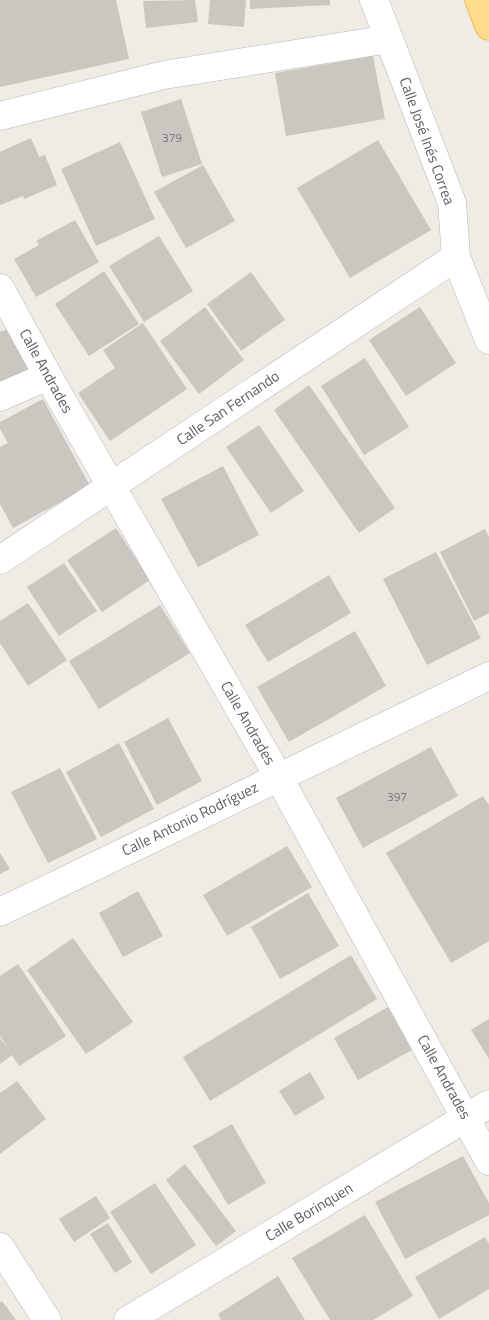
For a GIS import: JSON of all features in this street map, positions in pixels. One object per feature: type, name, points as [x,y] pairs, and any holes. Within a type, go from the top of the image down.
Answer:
[{"type":"highway","points":[[479,0],[489,26]]},
{"type":"street","name":"Calle José Inés Correa","points":[[374,0],[452,204],[456,257],[489,340]]},
{"type":"street","points":[[0,116],[164,76],[389,39]]},
{"type":"street","name":"Calle San Fernando","points":[[0,560],[456,257]]},
{"type":"street","name":"Calle Andrades","points":[[0,288],[48,376],[278,776],[489,1161]]},
{"type":"street","points":[[0,397],[48,376]]},
{"type":"street","name":"Calle Antonio Rodríguez","points":[[0,912],[278,776],[489,676]]},
{"type":"street","name":"Calle Borinquen","points":[[128,1320],[489,1104]]},
{"type":"street","points":[[0,1248],[47,1320]]},
{"type":"building","points":[[0,0],[116,0],[129,59],[0,87]]},
{"type":"building","points":[[195,0],[198,22],[146,28],[143,1]]},
{"type":"building","points":[[210,0],[246,0],[244,27],[208,24]]},
{"type":"building","points":[[250,0],[330,0],[330,5],[250,9]]},
{"type":"building","points":[[373,56],[385,119],[286,136],[275,73]]},
{"type":"building","points":[[181,99],[202,164],[162,177],[141,112]]},
{"type":"building","points":[[31,138],[39,157],[45,155],[57,185],[24,199],[23,196],[0,205],[0,152]]},
{"type":"building","points":[[378,140],[431,230],[350,278],[297,188]]},
{"type":"building","points":[[120,142],[155,219],[96,246],[61,169]]},
{"type":"building","points":[[203,165],[235,221],[186,248],[154,192]]},
{"type":"building","points":[[75,220],[99,262],[36,297],[14,259],[39,245],[36,241]]},
{"type":"building","points":[[159,236],[193,291],[144,322],[109,266]]},
{"type":"building","points":[[104,271],[139,324],[89,356],[55,304]]},
{"type":"building","points":[[251,272],[285,320],[241,351],[207,304]]},
{"type":"building","points":[[205,307],[244,360],[199,394],[160,341]]},
{"type":"building","points":[[420,307],[456,363],[406,396],[369,340]]},
{"type":"building","points":[[143,323],[187,389],[110,441],[78,393],[115,368],[103,350]]},
{"type":"building","points":[[11,328],[30,371],[0,384],[0,332]]},
{"type":"building","points":[[365,358],[409,427],[364,455],[321,386]]},
{"type":"building","points":[[309,385],[395,508],[359,533],[274,410]]},
{"type":"building","points":[[43,399],[90,486],[13,528],[0,504],[0,447],[8,443],[0,429],[0,422]]},
{"type":"building","points":[[259,425],[304,491],[271,513],[226,447]]},
{"type":"building","points":[[223,466],[259,535],[198,567],[161,499]]},
{"type":"building","points":[[116,528],[150,580],[102,612],[67,560]]},
{"type":"building","points":[[485,529],[489,537],[489,613],[474,621],[440,552]]},
{"type":"building","points":[[436,552],[481,638],[427,665],[383,579]]},
{"type":"building","points":[[64,563],[97,611],[59,636],[27,587]]},
{"type":"building","points":[[329,575],[351,613],[268,662],[245,625]]},
{"type":"building","points":[[28,603],[67,660],[28,686],[0,643],[0,621]]},
{"type":"building","points":[[160,605],[190,653],[99,709],[69,661]]},
{"type":"building","points":[[355,631],[386,686],[289,742],[257,687]]},
{"type":"building","points":[[168,718],[202,781],[157,805],[124,742]]},
{"type":"building","points":[[119,743],[154,809],[101,837],[66,772]]},
{"type":"building","points":[[431,747],[458,796],[363,848],[336,798]]},
{"type":"building","points":[[60,768],[97,839],[48,863],[11,792]]},
{"type":"building","points":[[483,796],[489,805],[489,941],[451,963],[386,853]]},
{"type":"building","points":[[287,846],[312,887],[227,936],[203,895]]},
{"type":"building","points":[[0,853],[10,869],[0,874]]},
{"type":"building","points":[[138,891],[163,936],[123,957],[99,913]]},
{"type":"building","points":[[308,893],[339,946],[280,979],[251,927]]},
{"type":"building","points":[[73,938],[133,1022],[86,1054],[27,970]]},
{"type":"building","points":[[351,955],[377,999],[210,1101],[183,1057]]},
{"type":"building","points":[[18,964],[66,1036],[19,1066],[12,1055],[0,1064],[0,1038],[9,1049],[0,1036],[0,976]]},
{"type":"building","points":[[388,1007],[412,1050],[358,1080],[334,1038]]},
{"type":"building","points":[[489,1019],[489,1059],[471,1030]]},
{"type":"building","points":[[310,1072],[325,1098],[295,1116],[279,1091]]},
{"type":"building","points":[[17,1081],[46,1119],[0,1154],[0,1093]]},
{"type":"building","points":[[232,1124],[266,1183],[228,1205],[193,1146]]},
{"type":"building","points":[[463,1156],[489,1203],[489,1215],[405,1259],[375,1202]]},
{"type":"building","points":[[185,1164],[236,1231],[216,1246],[166,1180]]},
{"type":"building","points":[[155,1183],[196,1245],[151,1274],[110,1212]]},
{"type":"building","points":[[96,1196],[110,1218],[74,1242],[59,1219]]},
{"type":"building","points":[[365,1215],[413,1296],[373,1320],[330,1320],[292,1258]]},
{"type":"building","points":[[108,1223],[132,1262],[115,1273],[90,1234]]},
{"type":"building","points":[[485,1237],[489,1244],[489,1289],[439,1319],[415,1277]]},
{"type":"building","points":[[278,1276],[305,1320],[221,1320],[218,1314]]},
{"type":"building","points":[[2,1301],[16,1320],[0,1320],[0,1302]]}]
